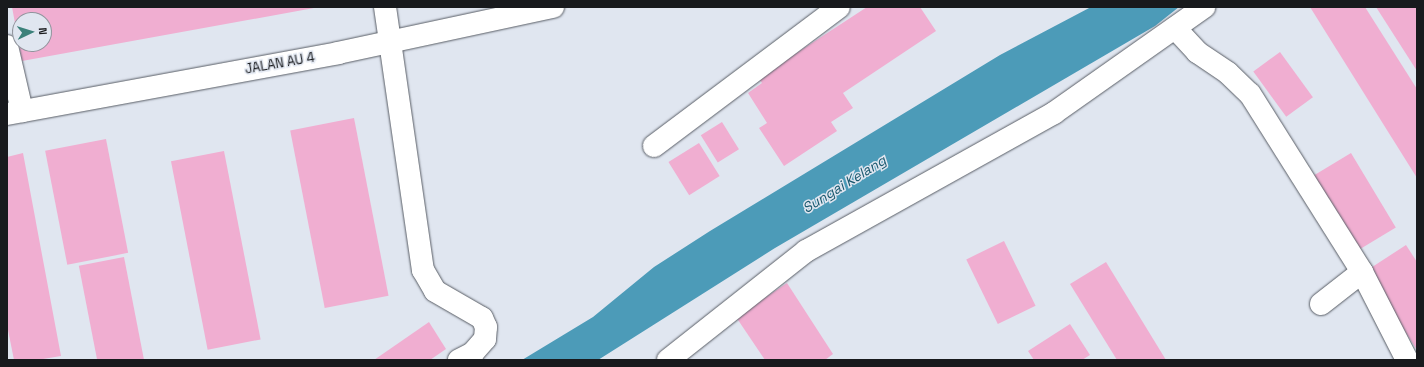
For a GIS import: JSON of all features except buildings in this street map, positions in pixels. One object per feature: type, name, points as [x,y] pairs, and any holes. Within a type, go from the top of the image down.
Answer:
[{"type":"street","points":[[385,7],[388,42],[423,270],[435,291],[482,318],[486,327],[485,339],[473,353],[459,360]]},
{"type":"street","name":"JALAN AU 4","points":[[14,112],[388,42],[553,7]]},
{"type":"street","points":[[654,146],[838,7]]},
{"type":"street","points":[[668,360],[806,251],[1054,113],[1204,7]]},
{"type":"street","points":[[1175,28],[1197,52],[1250,94],[1362,272],[1405,359]]},
{"type":"street","points":[[7,46],[14,112]]},
{"type":"street","points":[[1322,304],[1362,272]]},
{"type":"water","name":"Sungai Kelang","points":[[1091,7],[1179,7],[1155,26],[775,248],[598,360],[522,360],[593,317],[654,267],[710,231],[1000,55]]}]
